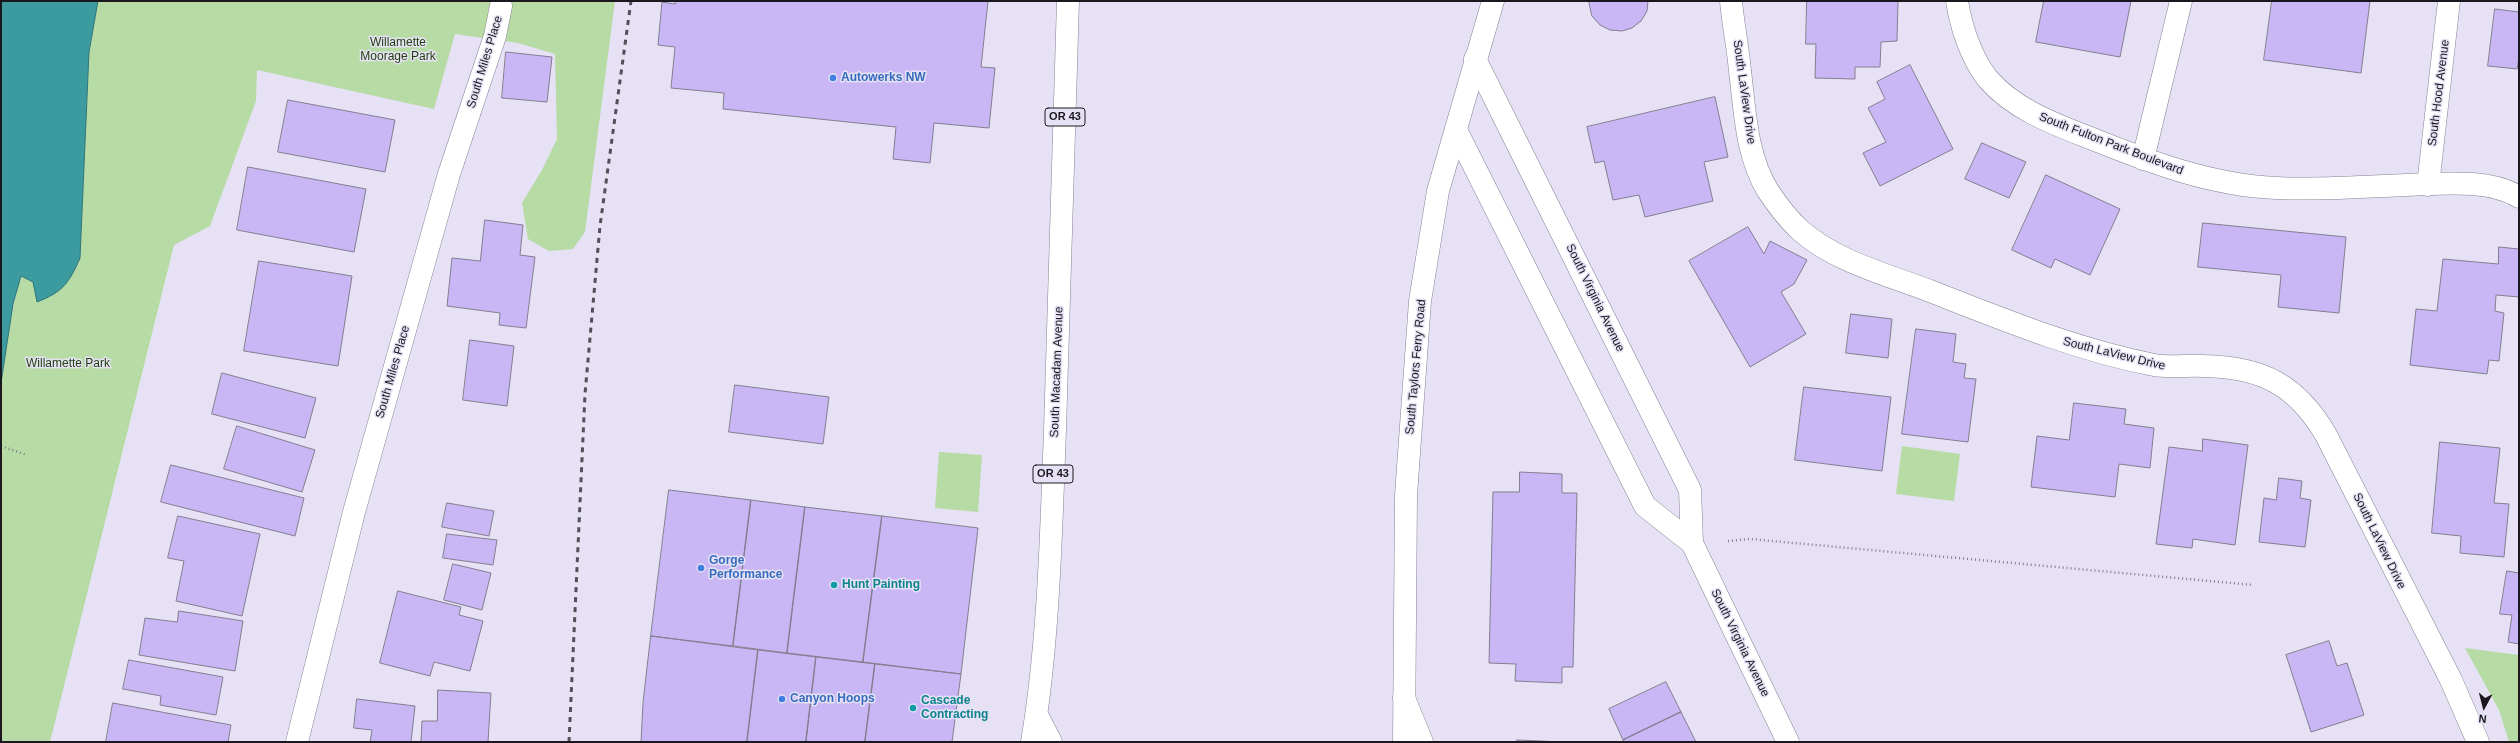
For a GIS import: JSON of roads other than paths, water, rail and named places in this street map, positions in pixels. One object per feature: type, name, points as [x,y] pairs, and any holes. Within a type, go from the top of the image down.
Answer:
[{"type":"street","name":"South Macadam Avenue","points":[[1032,742],[1037,715],[1053,485],[1068,1]]},
{"type":"street","name":"South Taylors Ferry Road","points":[[1404,742],[1406,495],[1420,301],[1438,191],[1493,1]]},
{"type":"street","name":"South LaView Drive","points":[[1731,1],[1751,146],[1760,174],[1769,192],[1800,230],[1847,260],[2064,343],[2155,365],[2172,367],[2229,366],[2252,370],[2269,377],[2290,390],[2314,415],[2342,466],[2404,591],[2451,680],[2478,742]]},
{"type":"street","name":"South Fulton Park Boulevard","points":[[1956,1],[1965,34],[1975,58],[1987,78],[2006,96],[2031,113],[2059,126],[2183,173],[2229,183],[2275,188],[2483,185],[2519,197]]},
{"type":"street","points":[[2143,159],[2181,1]]},
{"type":"street","name":"South Hood Avenue","points":[[2428,185],[2449,1]]},
{"type":"street","name":"South Miles Place","points":[[297,742],[354,512],[450,174],[494,36],[501,6]]},
{"type":"street","name":"South Virginia Avenue","points":[[1475,60],[1690,490],[1692,543],[1788,742]]},
{"type":"street","name":"South Virginia Avenue","points":[[1456,130],[1645,506],[1692,543]]},
{"type":"street","points":[[1404,698],[1422,742]]},
{"type":"street","points":[[1037,715],[1051,742]]},
{"type":"railway","points":[[569,742],[585,394],[600,226],[631,1]]},
{"type":"place","name":"Autowerks NW","points":[[833,78]]},
{"type":"place","name":"Gorge Performance","points":[[701,568]]},
{"type":"place","name":"Hunt Painting","points":[[834,585]]},
{"type":"place","name":"Canyon Hoops","points":[[782,699]]},
{"type":"place","name":"Cascade Contracting","points":[[913,708]]},
{"type":"park label","name":"Willamette Moorage Park","points":[[398,50]]},
{"type":"park label","name":"Willamette Park","points":[[68,364]]}]
